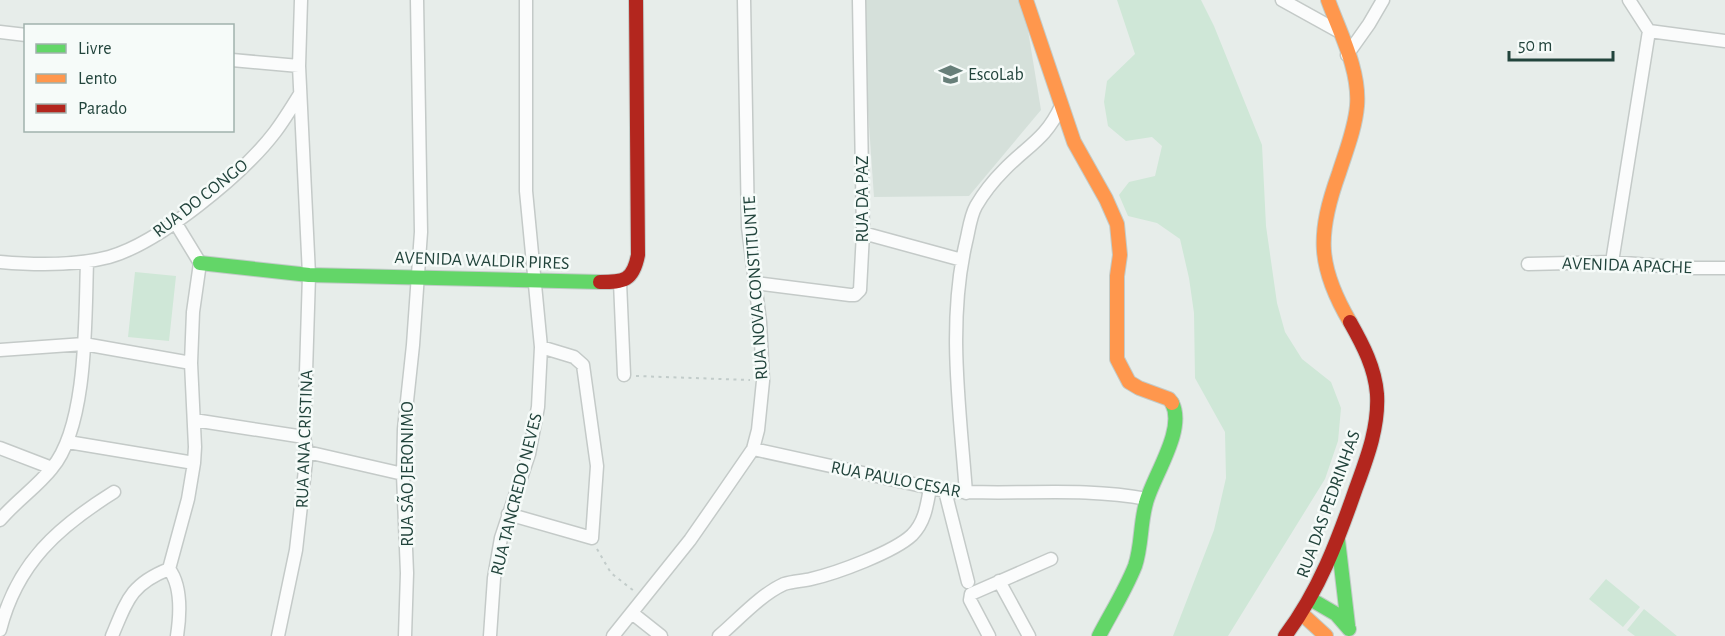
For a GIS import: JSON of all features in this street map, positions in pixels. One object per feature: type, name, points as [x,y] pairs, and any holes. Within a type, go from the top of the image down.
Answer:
[{"type":"street","points":[[301,0],[299,66],[309,275]]},
{"type":"street","name":"RUA SÃO JERONIMO","points":[[405,636],[407,573],[403,474],[404,429],[421,232],[417,0]]},
{"type":"street","name":"RUA TANCREDO NEVES","points":[[490,636],[494,578],[501,538],[529,454],[536,422],[541,347],[533,280],[525,160],[526,0]]},
{"type":"street","points":[[624,375],[620,282],[630,275],[638,255],[636,0]]},
{"type":"street","name":"RUA NOVA CONSTITUNTE","points":[[613,636],[690,540],[753,449],[758,430],[764,381],[762,341],[748,227],[744,0]]},
{"type":"street","name":"RUA DA PAZ","points":[[755,283],[855,295],[860,290],[863,233],[859,0]]},
{"type":"street","points":[[1026,0],[1078,150],[1112,209],[1120,236],[1117,276],[1117,359],[1129,382],[1138,388],[1169,399],[1175,411],[1175,422],[1169,444],[1147,500],[1139,554],[1099,636]]},
{"type":"street","points":[[1282,0],[1338,31]]},
{"type":"street","name":"RUA DAS PEDRINHAS","points":[[1285,636],[1312,600],[1338,539],[1371,447],[1377,404],[1370,362],[1335,299],[1326,273],[1323,254],[1325,215],[1353,125],[1357,104],[1355,84],[1347,55],[1328,0]]},
{"type":"street","points":[[1347,55],[1383,0]]},
{"type":"street","points":[[1612,262],[1649,31],[1629,0]]},
{"type":"street","points":[[1649,31],[1725,41]]},
{"type":"street","points":[[0,32],[24,35]]},
{"type":"street","points":[[234,60],[299,66]]},
{"type":"street","name":"RUA DO CONGO","points":[[0,262],[28,264],[87,262],[128,249],[175,222],[250,160],[275,132],[300,94]]},
{"type":"street","points":[[966,493],[956,321],[962,260],[976,207],[1003,171],[1039,140],[1061,106]]},
{"type":"street","points":[[169,569],[188,499],[194,463],[191,363],[193,312],[200,263],[175,222]]},
{"type":"street","points":[[863,233],[962,260]]},
{"type":"street","points":[[0,520],[52,468],[68,442],[76,408],[84,344],[87,262]]},
{"type":"street","name":"AVENIDA APACHE","points":[[1528,264],[1612,262],[1687,268],[1725,268]]},
{"type":"street","name":"AVENIDA WALDIR PIRES","points":[[200,263],[309,275],[620,282]]},
{"type":"street","name":"RUA ANA CRISTINA","points":[[278,636],[296,550],[307,452],[304,437],[309,275]]},
{"type":"street","points":[[0,350],[84,344],[191,363]]},
{"type":"street","points":[[508,514],[592,538],[597,466],[583,365],[574,357],[541,347]]},
{"type":"street","points":[[194,420],[304,437]]},
{"type":"street","points":[[68,442],[194,463]]},
{"type":"street","points":[[0,448],[52,468]]},
{"type":"street","name":"RUA PAULO CESAR","points":[[753,449],[945,491],[978,494],[1090,492],[1147,500]]},
{"type":"street","points":[[307,452],[403,474]]},
{"type":"street","points":[[719,636],[764,597],[785,584],[844,569],[876,556],[912,536],[920,525],[926,510],[930,488]]},
{"type":"street","points":[[945,491],[970,600],[989,636]]},
{"type":"street","points":[[0,630],[8,604],[45,545],[71,520],[114,492]]},
{"type":"street","points":[[1338,539],[1350,631]]},
{"type":"street","points":[[969,588],[999,581],[1052,559]]},
{"type":"street","points":[[112,636],[134,589],[150,576],[169,569]]},
{"type":"street","points":[[169,569],[174,575],[177,588],[177,636]]},
{"type":"street","points":[[999,581],[1029,636]]},
{"type":"street","points":[[1312,600],[1336,614],[1350,631]]},
{"type":"street","points":[[632,613],[661,636]]},
{"type":"street","points":[[1302,614],[1326,636]]},
{"type":"path","points":[[624,375],[764,381]]},
{"type":"path","points":[[592,538],[600,557],[611,573],[643,599]]},
{"type":"shaded area","name":"EscoLab","points":[[864,0],[1020,0],[1025,12],[1041,110],[969,196],[874,197],[863,38]]},
{"type":"green space","points":[[1117,0],[1201,0],[1214,26],[1262,145],[1266,226],[1277,303],[1285,332],[1302,359],[1331,382],[1341,408],[1338,441],[1325,479],[1228,636],[1173,636],[1214,530],[1226,478],[1225,432],[1195,378],[1194,313],[1180,239],[1157,223],[1128,216],[1119,195],[1129,182],[1155,176],[1162,146],[1152,137],[1126,141],[1108,126],[1104,102],[1107,81],[1135,54]]},
{"type":"green space","points":[[135,272],[176,276],[169,341],[128,337]]},
{"type":"green space","points":[[1606,579],[1640,607],[1623,627],[1589,599]]},
{"type":"green space","points":[[1644,609],[1677,636],[1635,636],[1627,630]]},
{"type":"traffic: fast","points":[[200,263],[309,275],[600,282]]},
{"type":"traffic: fast","points":[[1099,636],[1135,566],[1146,503],[1167,453],[1175,426],[1172,403]]},
{"type":"traffic: fast","points":[[1338,540],[1348,625]]},
{"type":"traffic: fast","points":[[1312,600],[1336,614],[1349,629]]},
{"type":"traffic: slow","points":[[1026,0],[1074,142],[1106,199],[1117,224],[1120,255],[1117,276],[1117,359],[1129,382],[1169,399],[1172,403]]},
{"type":"traffic: slow","points":[[1328,0],[1348,52],[1357,92],[1357,106],[1350,140],[1332,195],[1324,232],[1326,266],[1331,284],[1350,322]]},
{"type":"traffic: slow","points":[[1302,614],[1326,636]]},
{"type":"traffic: jam","points":[[600,282],[626,278],[633,270],[638,255],[636,0]]},
{"type":"traffic: jam","points":[[1285,636],[1308,601],[1326,565],[1342,527],[1374,430],[1377,406],[1374,375],[1364,348],[1350,322]]},
{"type":"place","name":"EscoLab","points":[[950,74]]}]
